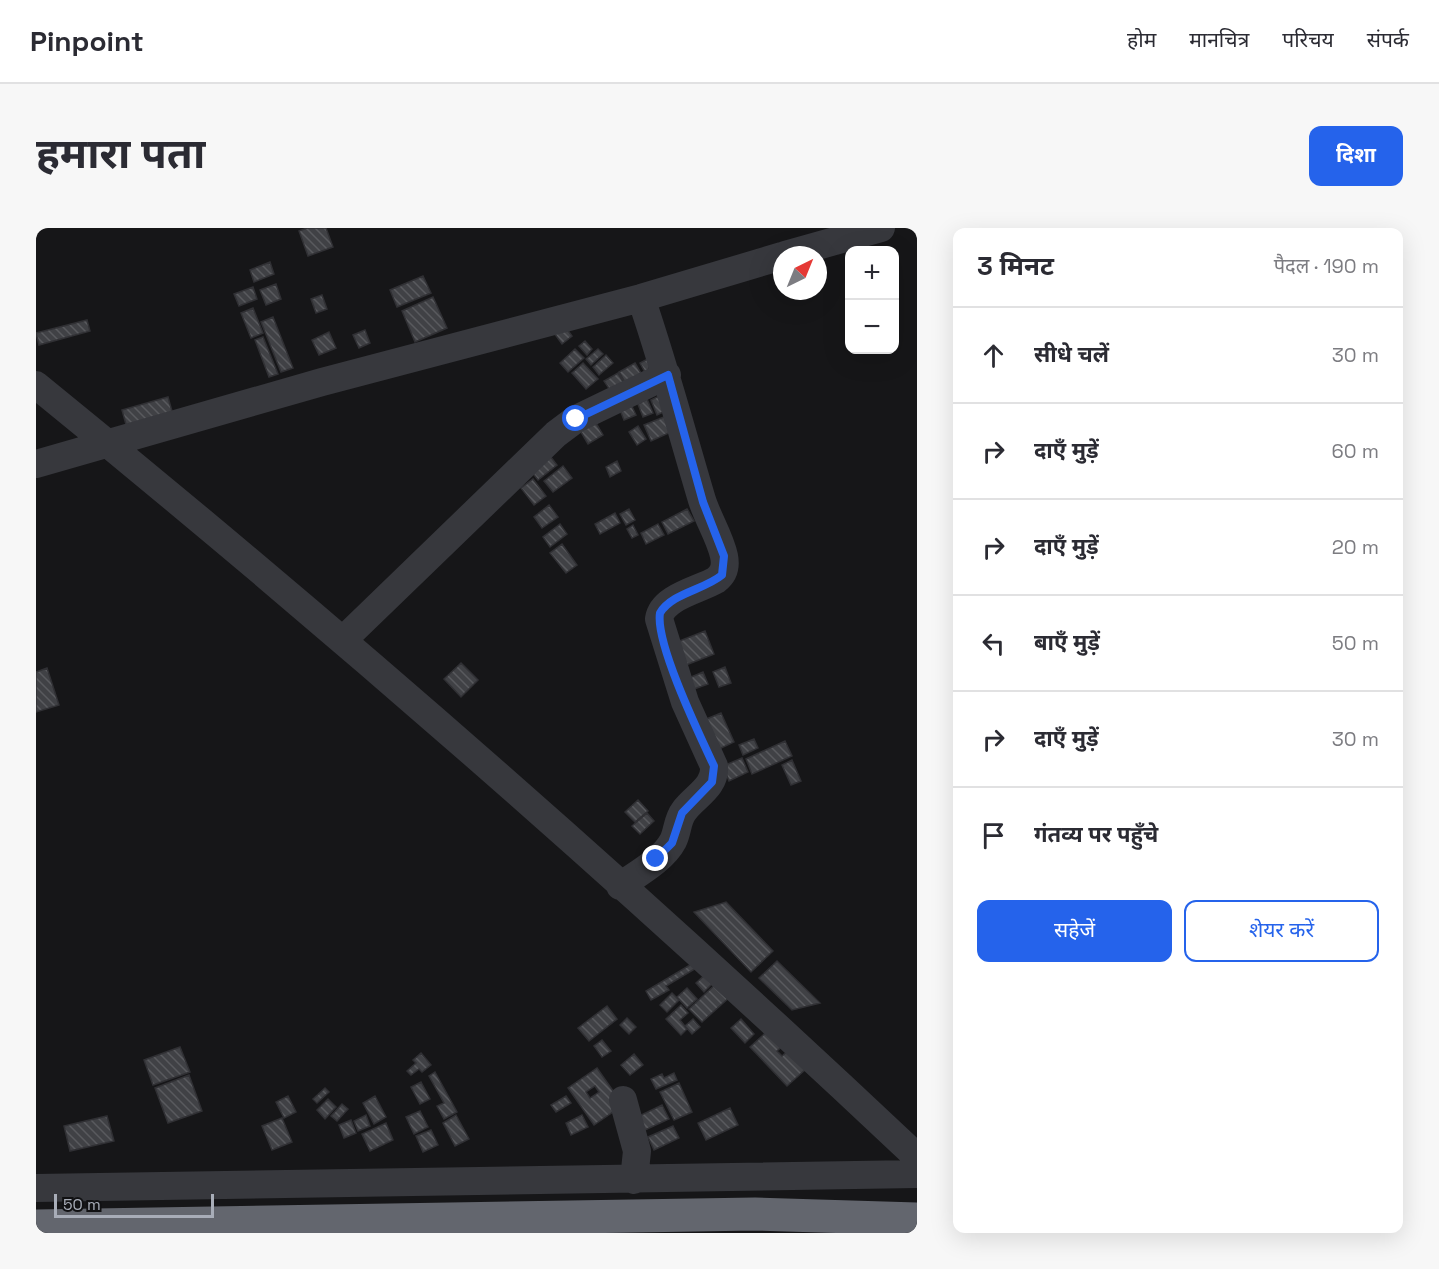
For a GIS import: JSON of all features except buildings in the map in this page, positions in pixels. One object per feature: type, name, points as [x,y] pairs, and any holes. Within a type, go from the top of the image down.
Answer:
[{"type":"highway","points":[[36,1226],[755,1214],[917,1219]]},
{"type":"street","points":[[816,246],[881,228]]},
{"type":"street","points":[[36,464],[107,442],[641,297],[773,258]]},
{"type":"street","points":[[621,886],[666,851],[676,834],[682,813],[705,789],[714,774],[714,766],[685,702],[658,619],[667,604],[716,580],[722,575],[724,567],[724,556],[703,502],[668,375],[641,297]]},
{"type":"street","points":[[343,640],[556,434],[576,419],[668,375]]},
{"type":"street","points":[[36,385],[343,640],[730,981],[917,1158]]},
{"type":"street","points":[[622,1100],[637,1151],[634,1180]]},
{"type":"street","points":[[745,1178],[759,1169],[776,1165],[917,1158]]},
{"type":"street","points":[[36,1188],[917,1174]]},
{"type":"route","points":[[576,419],[668,375],[703,502],[724,556],[722,575],[662,608],[658,619],[685,702],[697,734],[714,766],[714,774],[712,782],[682,813],[672,843],[656,859]]}]
